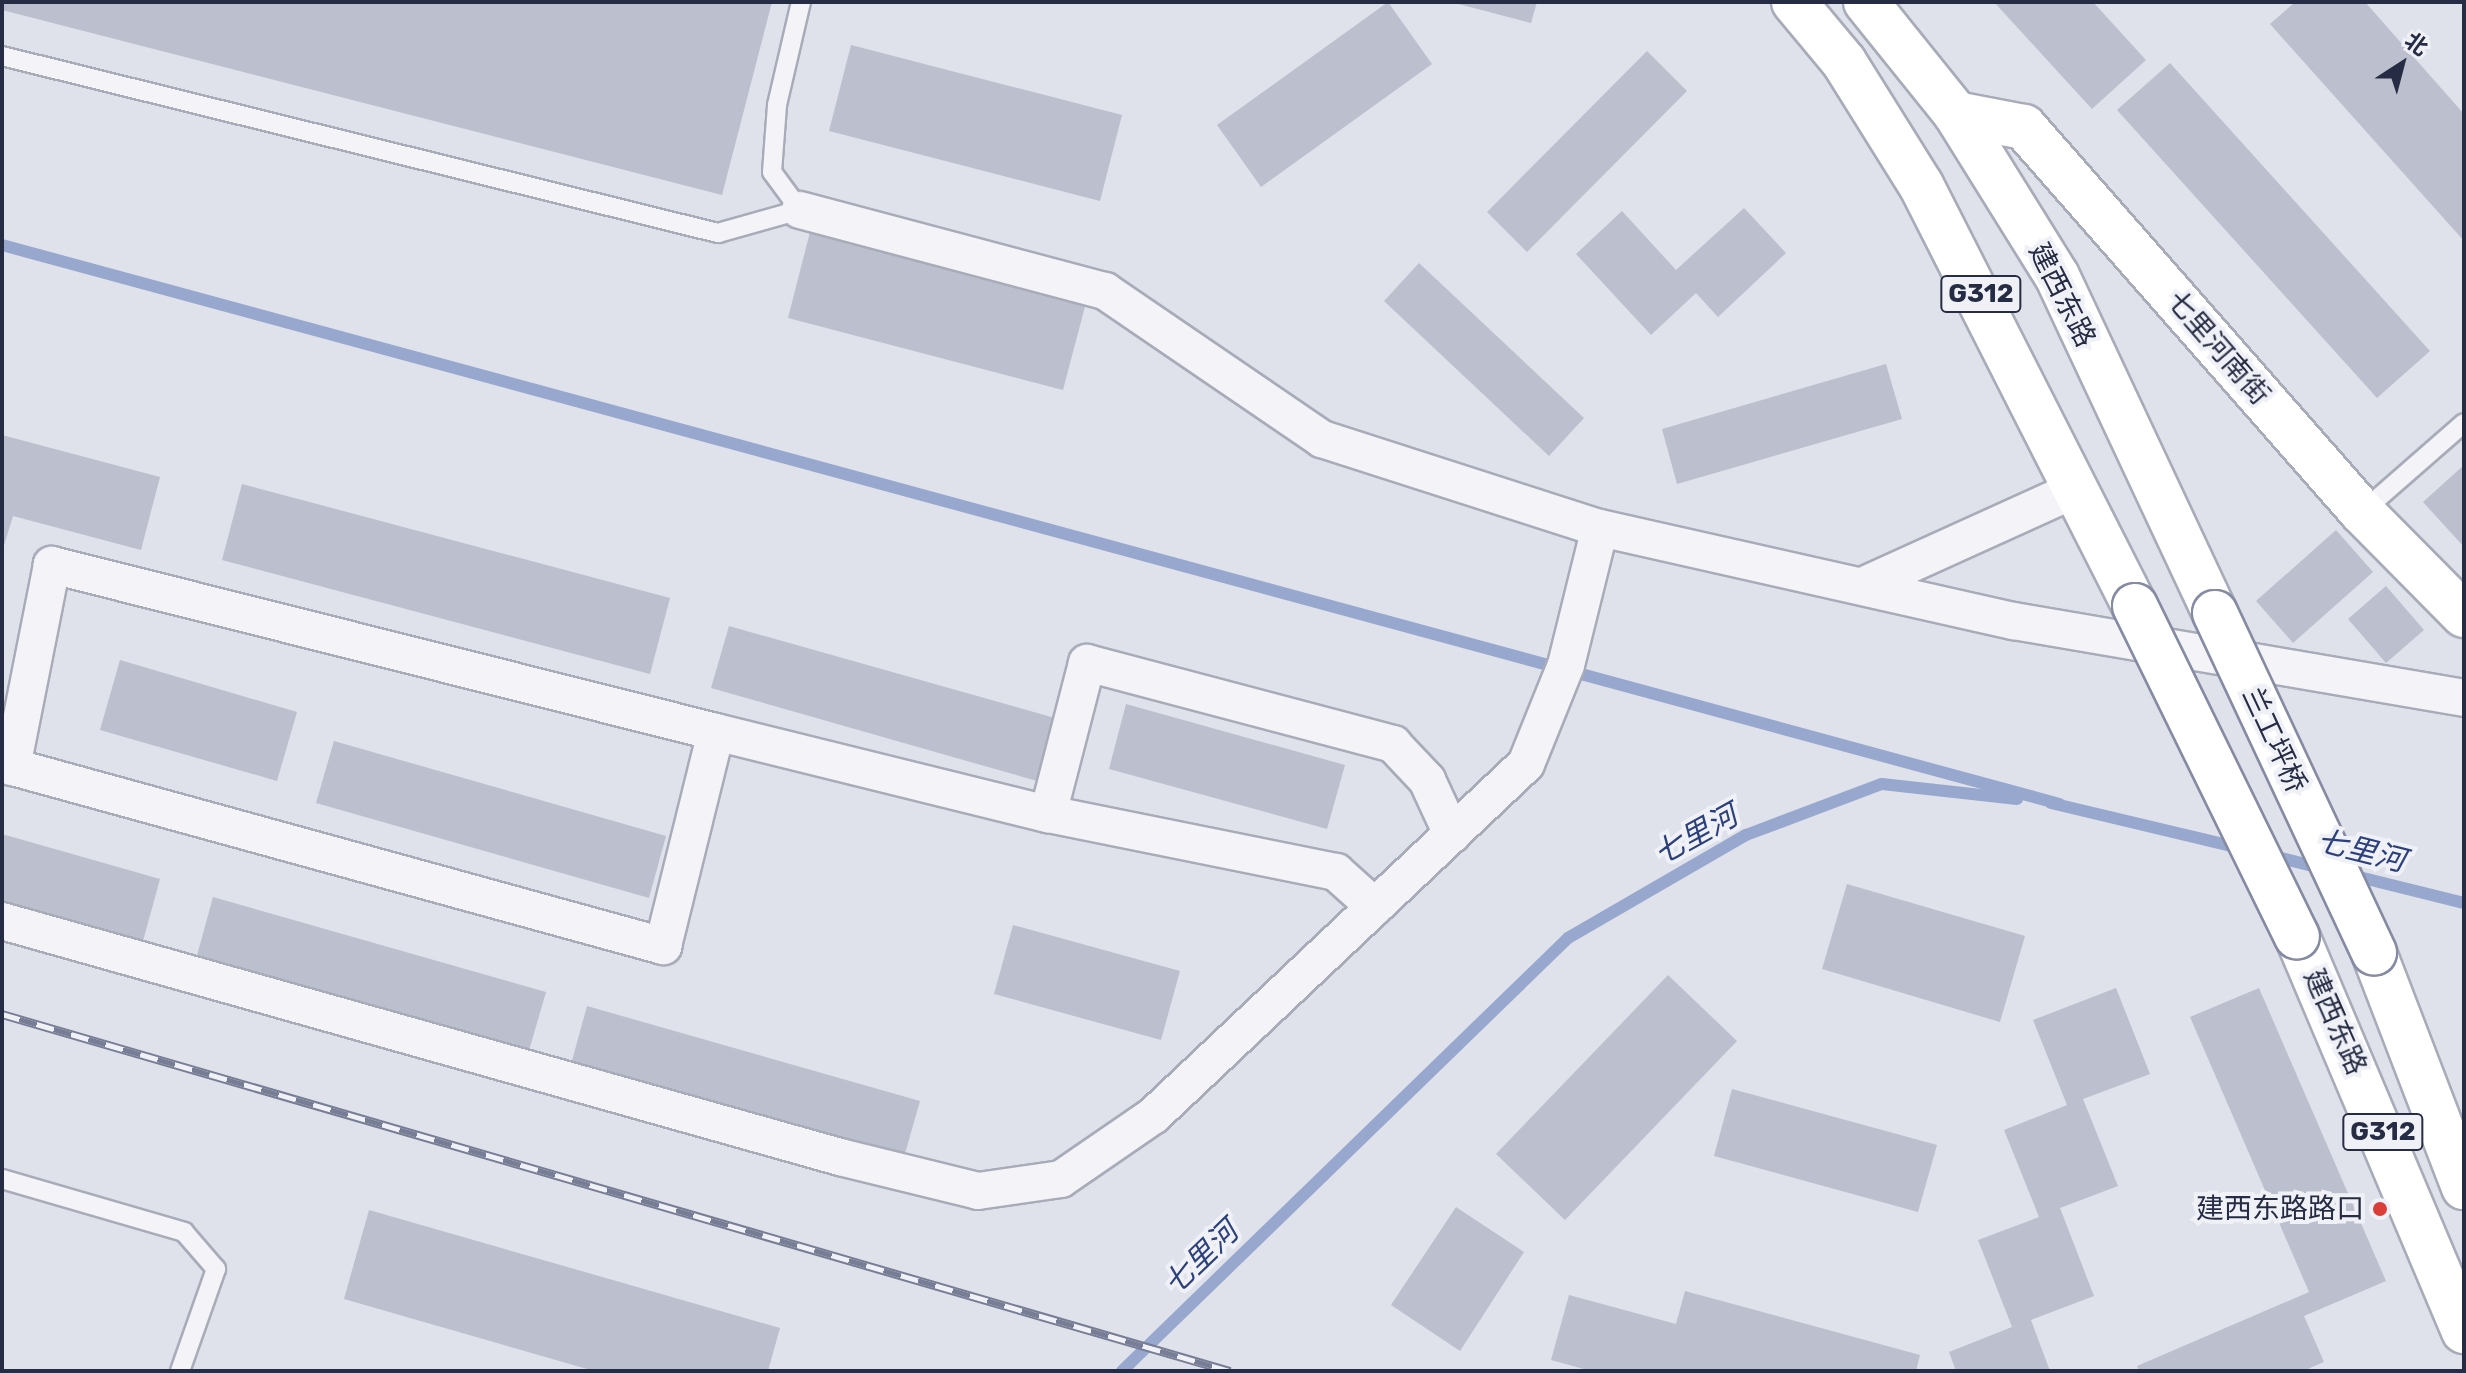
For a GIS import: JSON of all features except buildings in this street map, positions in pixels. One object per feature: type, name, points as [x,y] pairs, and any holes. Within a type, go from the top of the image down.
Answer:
[{"type":"main road","name":"G312","points":[[1794,2],[1844,62],[1921,185],[2013,354],[2074,490]]},
{"type":"main road","name":"建西东路","points":[[1866,2],[1956,114],[2057,276],[2215,613]]},
{"type":"main road","name":"七里河南街","points":[[1956,114],[2024,127],[2362,512],[2464,615]]},
{"type":"main road","name":"建西东路","points":[[2074,490],[2135,606],[2297,936],[2464,1331]]},
{"type":"main road","name":"兰工坪桥","points":[[2215,613],[2374,953]]},
{"type":"main road","name":"建西东路","points":[[2374,953],[2464,1187]]},
{"type":"street","points":[[800,210],[1105,291],[1322,439],[1596,545],[1869,583],[2014,621],[2464,698]]},
{"type":"street","points":[[1869,583],[2074,490]]},
{"type":"street","points":[[2,921],[978,1191],[1061,1179],[1154,1115],[1526,764],[1566,665],[1596,545]]},
{"type":"street","points":[[716,732],[663,946],[7,765],[52,565],[1048,814],[1336,872],[1375,907]]},
{"type":"street","points":[[1048,814],[1087,663],[1393,744],[1427,780],[1452,834]]},
{"type":"lane","points":[[2,56],[718,233],[800,210],[772,172],[777,105],[801,2]]},
{"type":"lane","points":[[2362,512],[2464,423]]},
{"type":"lane","points":[[2,1179],[184,1232],[216,1269],[180,1371]]},
{"type":"waterway","points":[[2,245],[2059,804]]},
{"type":"waterway","name":"七里河","points":[[1122,1371],[1568,938],[1746,835],[1882,784],[2017,799]]},
{"type":"waterway","name":"七里河","points":[[2051,803],[2244,849]]},
{"type":"waterway","name":"七里河","points":[[2269,855],[2321,868]]},
{"type":"waterway","name":"七里河","points":[[2347,874],[2464,903]]},
{"type":"railway","points":[[2,1014],[1230,1371]]},
{"type":"place","name":"建西东路路口","points":[[2380,1209]]}]
